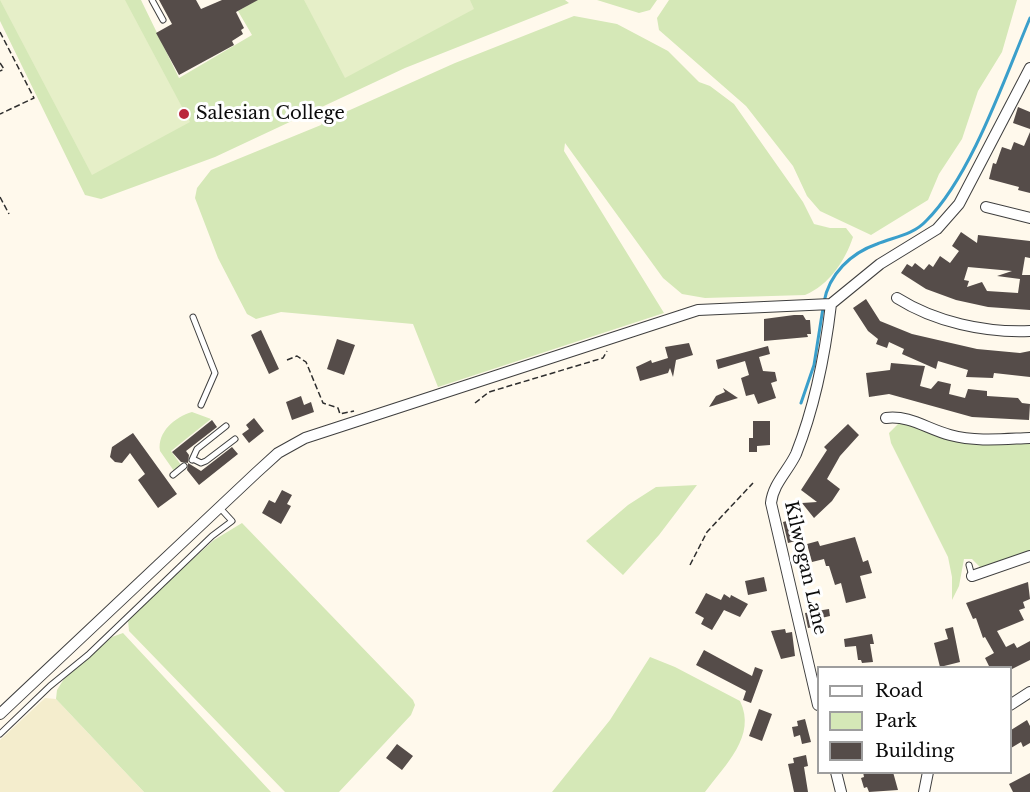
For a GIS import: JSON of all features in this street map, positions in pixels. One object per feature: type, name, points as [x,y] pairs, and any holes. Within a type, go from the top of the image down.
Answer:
[{"type":"street","points":[[0,714],[278,453],[305,438],[698,310],[824,304],[880,264],[944,223],[959,204],[1030,68]]},
{"type":"street","points":[[986,207],[1030,218]]},
{"type":"street","points":[[897,298],[920,312],[949,320],[994,331],[1030,331]]},
{"type":"street","name":"Kilwogan Lane","points":[[817,697],[771,503],[773,492],[796,452],[823,368],[824,304]]},
{"type":"street","points":[[886,418],[905,418],[972,440],[1030,438]]},
{"type":"street","points":[[972,576],[1030,556]]},
{"type":"street","points":[[1012,704],[1030,692]]},
{"type":"street","points":[[836,774],[841,792]]},
{"type":"street","points":[[924,792],[928,774]]},
{"type":"lane","points":[[152,0],[163,20]]},
{"type":"lane","points":[[193,317],[216,373],[201,405]]},
{"type":"lane","points":[[226,426],[197,449],[193,459],[201,463],[206,461],[235,439]]},
{"type":"lane","points":[[173,475],[184,466]]},
{"type":"lane","points":[[0,734],[50,686],[88,655],[105,636],[212,536],[232,521],[220,508]]},
{"type":"lane","points":[[969,565],[972,576]]},
{"type":"path","points":[[0,32],[34,98],[0,114]]},
{"type":"path","points":[[0,63],[3,69],[0,71]]},
{"type":"path","points":[[0,197],[9,214]]},
{"type":"path","points":[[475,403],[489,392],[603,358],[614,337]]},
{"type":"path","points":[[287,360],[297,356],[306,362],[322,403],[338,408],[340,414],[353,411]]},
{"type":"path","points":[[690,565],[703,537],[715,521],[753,483]]},
{"type":"shaded area","points":[[45,698],[56,699],[144,792],[0,792],[0,740]]},
{"type":"green space","name":"Salesian College","points":[[0,0],[141,0],[179,78],[252,35],[238,11],[257,0],[565,0],[569,3],[405,68],[215,157],[101,199],[85,195],[0,21]]},
{"type":"green space","points":[[0,0],[125,0],[190,122],[92,175]]},
{"type":"green space","points":[[304,0],[470,0],[474,9],[345,78]]},
{"type":"green space","points":[[597,0],[657,0],[650,10],[639,13]]},
{"type":"green space","points":[[669,0],[1017,0],[1002,52],[978,91],[962,139],[939,174],[928,200],[871,235],[820,211],[807,196],[793,166],[746,106],[659,30],[657,18]]},
{"type":"green space","points":[[574,16],[617,24],[668,51],[699,82],[710,86],[734,104],[803,202],[814,224],[830,228],[846,228],[853,237],[846,255],[829,279],[805,295],[705,298],[682,294],[663,278],[565,143],[564,151],[664,313],[438,387],[413,324],[281,312],[256,319],[247,314],[218,258],[195,198],[197,188],[211,170],[321,125],[328,111],[341,114],[455,63]]},
{"type":"green space","points":[[192,412],[211,419],[171,451],[181,465],[174,471],[160,451],[161,438],[168,426]]},
{"type":"green space","points":[[899,423],[1030,443],[1030,551],[981,568],[972,559],[964,559],[959,586],[952,600],[952,577],[948,557],[891,443],[889,433]]},
{"type":"green space","points":[[697,485],[659,535],[623,575],[586,541],[628,505],[656,487]]},
{"type":"green space","points":[[242,523],[413,700],[415,705],[411,715],[339,792],[285,792],[129,631],[128,620],[136,610],[214,540]]},
{"type":"green space","points":[[123,633],[271,792],[144,792],[56,699],[57,690],[64,679],[112,637]]},
{"type":"green space","points":[[650,657],[675,667],[740,701],[745,726],[742,738],[729,761],[705,792],[552,792],[610,720]]},
{"type":"building","points":[[159,0],[196,0],[201,9],[222,0],[258,0],[236,12],[244,28],[241,30],[243,34],[232,41],[234,45],[179,75],[156,33],[172,24]]},
{"type":"building","points":[[1018,107],[1030,112],[1030,129],[1013,123]]},
{"type":"building","points":[[1030,132],[1030,193],[1018,190],[1019,187],[989,179],[993,163],[996,164],[1002,147],[1011,150],[1014,142],[1024,146]]},
{"type":"building","points":[[961,232],[977,243],[978,235],[1030,241],[1030,258],[1025,257],[1022,275],[1030,275],[1030,310],[988,307],[956,300],[926,289],[901,273],[907,264],[912,267],[915,263],[924,270],[929,264],[933,267],[940,256],[950,263],[959,251],[952,246]],"holes":[[[968,267],[1012,271],[997,276],[1020,279],[1018,293],[987,291],[982,282],[967,287],[969,281],[964,280]]]},
{"type":"building","points":[[866,299],[880,321],[912,334],[977,349],[1020,353],[1030,351],[1030,377],[994,373],[993,378],[966,377],[968,370],[938,361],[936,369],[902,354],[904,349],[889,342],[887,348],[876,344],[878,339],[868,331],[853,308]]},
{"type":"building","points":[[803,315],[806,320],[810,320],[811,334],[807,334],[808,337],[764,341],[764,319]]},
{"type":"building","points":[[261,330],[279,369],[269,374],[251,335]]},
{"type":"building","points":[[337,339],[355,345],[344,375],[327,369]]},
{"type":"building","points":[[689,343],[693,355],[676,360],[673,377],[670,368],[668,373],[640,381],[636,367],[651,360],[652,363],[668,358],[665,347]]},
{"type":"building","points":[[768,346],[770,354],[759,357],[763,371],[775,372],[777,381],[771,383],[776,398],[758,404],[754,394],[746,396],[741,378],[749,375],[745,361],[718,369],[716,360]]},
{"type":"building","points":[[891,363],[925,366],[920,386],[931,389],[938,381],[951,384],[949,394],[965,398],[968,389],[987,391],[987,396],[1018,398],[1022,403],[1030,404],[1029,420],[972,417],[889,394],[869,397],[866,373],[890,370]]},
{"type":"building","points":[[723,388],[738,398],[709,407],[716,396],[725,392]]},
{"type":"building","points":[[301,396],[304,405],[311,402],[314,412],[292,420],[286,402]]},
{"type":"building","points":[[254,418],[264,431],[249,443],[242,434],[249,429],[246,425]]},
{"type":"building","points":[[212,420],[217,427],[186,451],[189,455],[188,463],[181,462],[172,452]]},
{"type":"building","points":[[753,421],[770,421],[770,445],[757,446],[757,452],[749,452],[749,438],[753,438]]},
{"type":"building","points":[[848,424],[859,435],[840,456],[827,479],[840,489],[832,501],[814,518],[802,503],[817,502],[801,490],[827,450],[824,447]]},
{"type":"building","points":[[133,433],[177,494],[158,508],[138,480],[145,474],[130,453],[122,463],[115,462],[110,457],[112,447]]},
{"type":"building","points":[[232,447],[238,454],[199,485],[187,470],[188,463],[201,471]]},
{"type":"building","points":[[282,490],[292,495],[287,504],[291,506],[281,524],[262,513],[269,500],[275,503]]},
{"type":"building","points":[[794,519],[803,539],[788,543],[783,522]]},
{"type":"building","points":[[855,537],[863,562],[868,560],[872,573],[860,576],[866,598],[846,603],[841,583],[835,585],[829,566],[826,566],[824,559],[812,562],[807,544],[818,541],[820,546]]},
{"type":"building","points":[[764,577],[767,591],[748,595],[745,581]]},
{"type":"building","points":[[1028,582],[1030,599],[1023,602],[1025,608],[1019,610],[1024,620],[997,631],[1006,647],[1014,643],[1017,648],[1030,641],[1030,660],[1012,669],[1012,666],[989,666],[985,658],[994,653],[985,637],[983,638],[976,618],[973,619],[966,603]]},
{"type":"building","points":[[706,593],[721,600],[724,594],[730,598],[731,595],[748,604],[740,617],[724,610],[712,630],[701,624],[704,618],[695,613]]},
{"type":"building","points":[[829,609],[830,616],[817,619],[819,626],[808,628],[805,613]]},
{"type":"building","points":[[953,627],[960,662],[940,666],[934,643],[948,639],[945,629]]},
{"type":"building","points":[[785,629],[786,633],[792,632],[795,656],[781,659],[771,631]]},
{"type":"building","points":[[872,634],[874,644],[870,644],[873,662],[862,663],[858,660],[856,646],[845,647],[844,639]]},
{"type":"building","points":[[704,650],[752,676],[755,667],[763,670],[751,703],[743,700],[746,691],[696,665]]},
{"type":"building","points":[[759,709],[772,714],[762,741],[749,736]]},
{"type":"building","points":[[805,719],[811,742],[802,744],[800,735],[794,737],[792,727],[798,726],[797,721]]},
{"type":"building","points":[[1027,720],[1030,726],[1030,743],[1023,747],[1021,742],[1012,747],[1012,729]]},
{"type":"building","points":[[397,744],[413,756],[402,770],[386,758]]},
{"type":"building","points":[[806,755],[808,766],[804,767],[808,792],[794,792],[788,764],[794,763],[793,758]]},
{"type":"building","points":[[1030,773],[1030,792],[1013,792],[1009,784]]},
{"type":"building","points":[[863,774],[894,774],[898,790],[869,792],[867,787],[864,788],[861,778],[864,777]]},
{"type":"waterway","points":[[824,302],[831,282],[850,259],[867,248],[915,230],[942,202],[958,179],[986,125],[1030,18]]},
{"type":"waterway","points":[[801,403],[814,365],[823,308]]},
{"type":"place","name":"Salesian College","points":[[184,114]]}]
